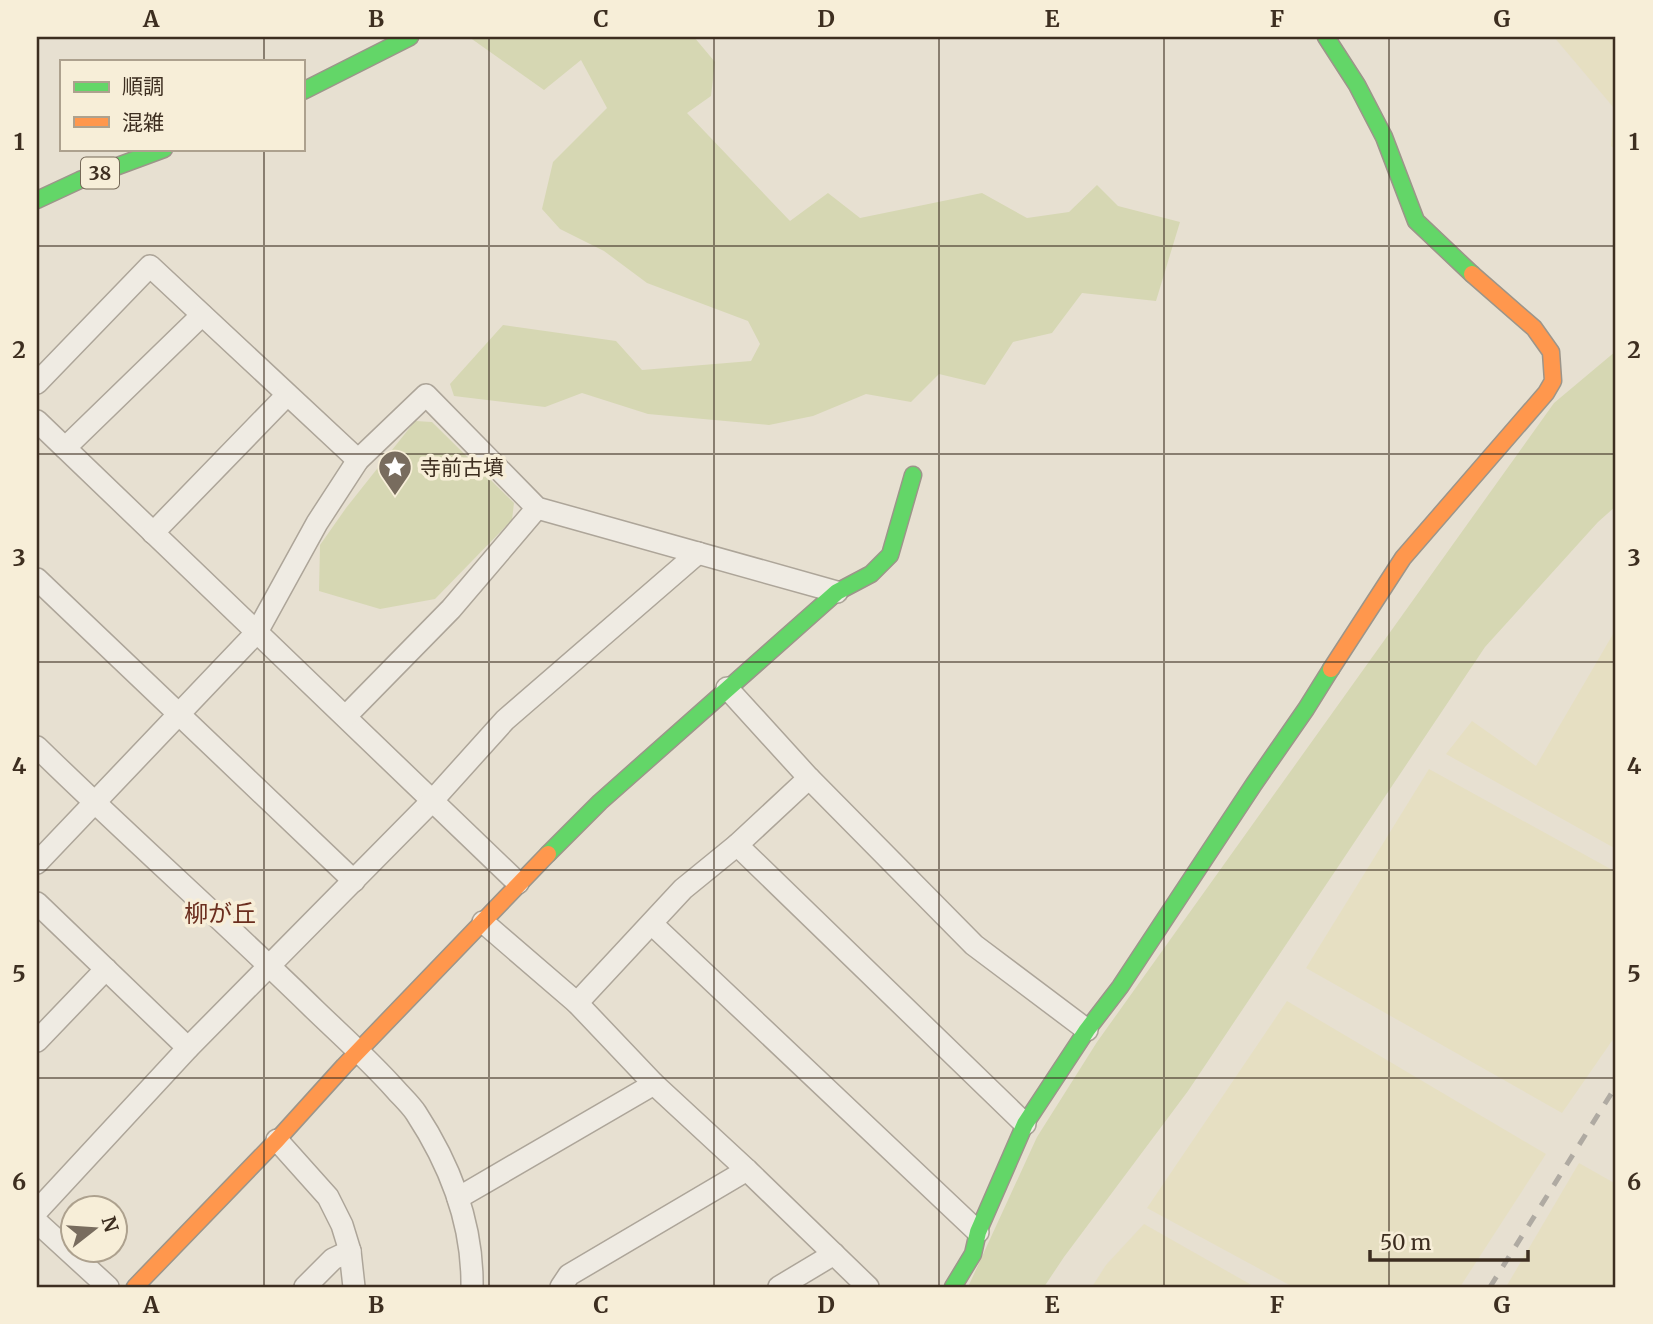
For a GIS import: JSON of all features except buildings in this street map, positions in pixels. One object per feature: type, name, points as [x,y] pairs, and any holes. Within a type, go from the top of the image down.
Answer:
[{"type":"street","points":[[304,90],[410,37]]},
{"type":"street","points":[[953,1287],[972,1254],[978,1232],[1025,1124],[1087,1030],[1128,976],[1403,558],[1546,393],[1553,381],[1551,352],[1534,328],[1416,222],[1384,137],[1357,85],[1326,37]]},
{"type":"street","name":"38","points":[[37,200],[80,180],[161,150]]},
{"type":"street","points":[[37,383],[150,266],[358,460]]},
{"type":"street","points":[[65,448],[202,315]]},
{"type":"street","points":[[153,533],[287,395]]},
{"type":"street","points":[[37,863],[257,632],[317,523],[358,460],[426,395],[537,508],[837,592]]},
{"type":"street","points":[[37,421],[518,883]]},
{"type":"street","points":[[135,1287],[518,883],[600,802],[837,592],[871,574],[890,555],[913,475]]},
{"type":"street","points":[[346,716],[451,609],[537,508]]},
{"type":"street","points":[[37,1211],[188,1048],[433,800],[505,720],[698,553]]},
{"type":"street","points":[[37,579],[354,881]]},
{"type":"street","points":[[727,688],[809,778],[974,945],[1087,1030]]},
{"type":"street","points":[[37,747],[93,803],[270,966],[382,1074],[414,1110],[438,1148],[458,1198],[468,1231],[472,1287]]},
{"type":"street","points":[[576,1003],[683,889],[737,845],[809,778]]},
{"type":"street","points":[[737,845],[1025,1124]]},
{"type":"street","points":[[37,904],[188,1048]]},
{"type":"street","points":[[483,922],[576,1003],[654,1084],[868,1287]]},
{"type":"street","points":[[652,923],[978,1232]]},
{"type":"street","points":[[37,1041],[106,969]]},
{"type":"street","points":[[458,1198],[654,1084]]},
{"type":"street","points":[[277,1140],[328,1197],[342,1225],[350,1251],[354,1287]]},
{"type":"street","points":[[561,1287],[569,1275],[747,1170]]},
{"type":"street","points":[[37,1222],[108,1287]]},
{"type":"street","points":[[306,1287],[333,1259],[350,1251]]},
{"type":"street","points":[[779,1287],[834,1254]]},
{"type":"shaded area","points":[[1554,37],[1616,37],[1616,150],[1611,146],[1614,108]]},
{"type":"shaded area","points":[[1616,629],[1616,849],[1446,754],[1472,721],[1536,766]]},
{"type":"shaded area","points":[[1429,769],[1616,872],[1616,1035],[1562,1113],[1306,968]]},
{"type":"shaded area","points":[[1287,1001],[1546,1154],[1460,1287],[1293,1287],[1147,1208]]},
{"type":"shaded area","points":[[1579,1163],[1616,1184],[1616,1287],[1506,1287]]},
{"type":"shaded area","points":[[1144,1224],[1255,1287],[1092,1287],[1106,1265]]},
{"type":"green space","points":[[469,37],[694,37],[715,62],[711,96],[687,113],[790,221],[828,193],[860,218],[982,193],[1027,218],[1069,212],[1097,185],[1118,206],[1180,222],[1156,301],[1082,293],[1052,333],[1013,342],[985,385],[939,374],[911,402],[866,394],[813,416],[769,425],[648,414],[582,393],[545,407],[454,396],[450,384],[503,325],[616,341],[642,370],[751,361],[760,344],[748,321],[647,283],[604,251],[560,229],[542,209],[553,162],[607,108],[581,60],[544,90]]},
{"type":"green space","points":[[1616,351],[1616,506],[1598,522],[1485,647],[1188,1091],[1044,1287],[968,1287],[1037,1137],[1097,1042],[1554,403]]},
{"type":"green space","points":[[415,421],[432,422],[514,503],[512,520],[435,599],[380,609],[319,591],[320,545]]},
{"type":"railway","points":[[1490,1287],[1616,1086]]},
{"type":"traffic: fast","points":[[304,90],[410,37]]},
{"type":"traffic: fast","points":[[1326,37],[1357,85],[1384,137],[1416,221],[1472,274]]},
{"type":"traffic: fast","points":[[37,200],[80,180],[161,150]]},
{"type":"traffic: fast","points":[[548,854],[600,802],[837,592],[871,574],[890,555],[913,475]]},
{"type":"traffic: fast","points":[[953,1287],[973,1254],[978,1232],[1025,1124],[1087,1030],[1120,987],[1331,669]]},
{"type":"traffic: slow","points":[[1331,669],[1403,558],[1546,393],[1553,381],[1551,352],[1534,328],[1472,274]]},
{"type":"traffic: slow","points":[[135,1287],[548,854]]},
{"type":"place","name":"寺前古墳","points":[[395,497]]},
{"type":"district","name":"柳が丘","points":[[220,913]]}]
